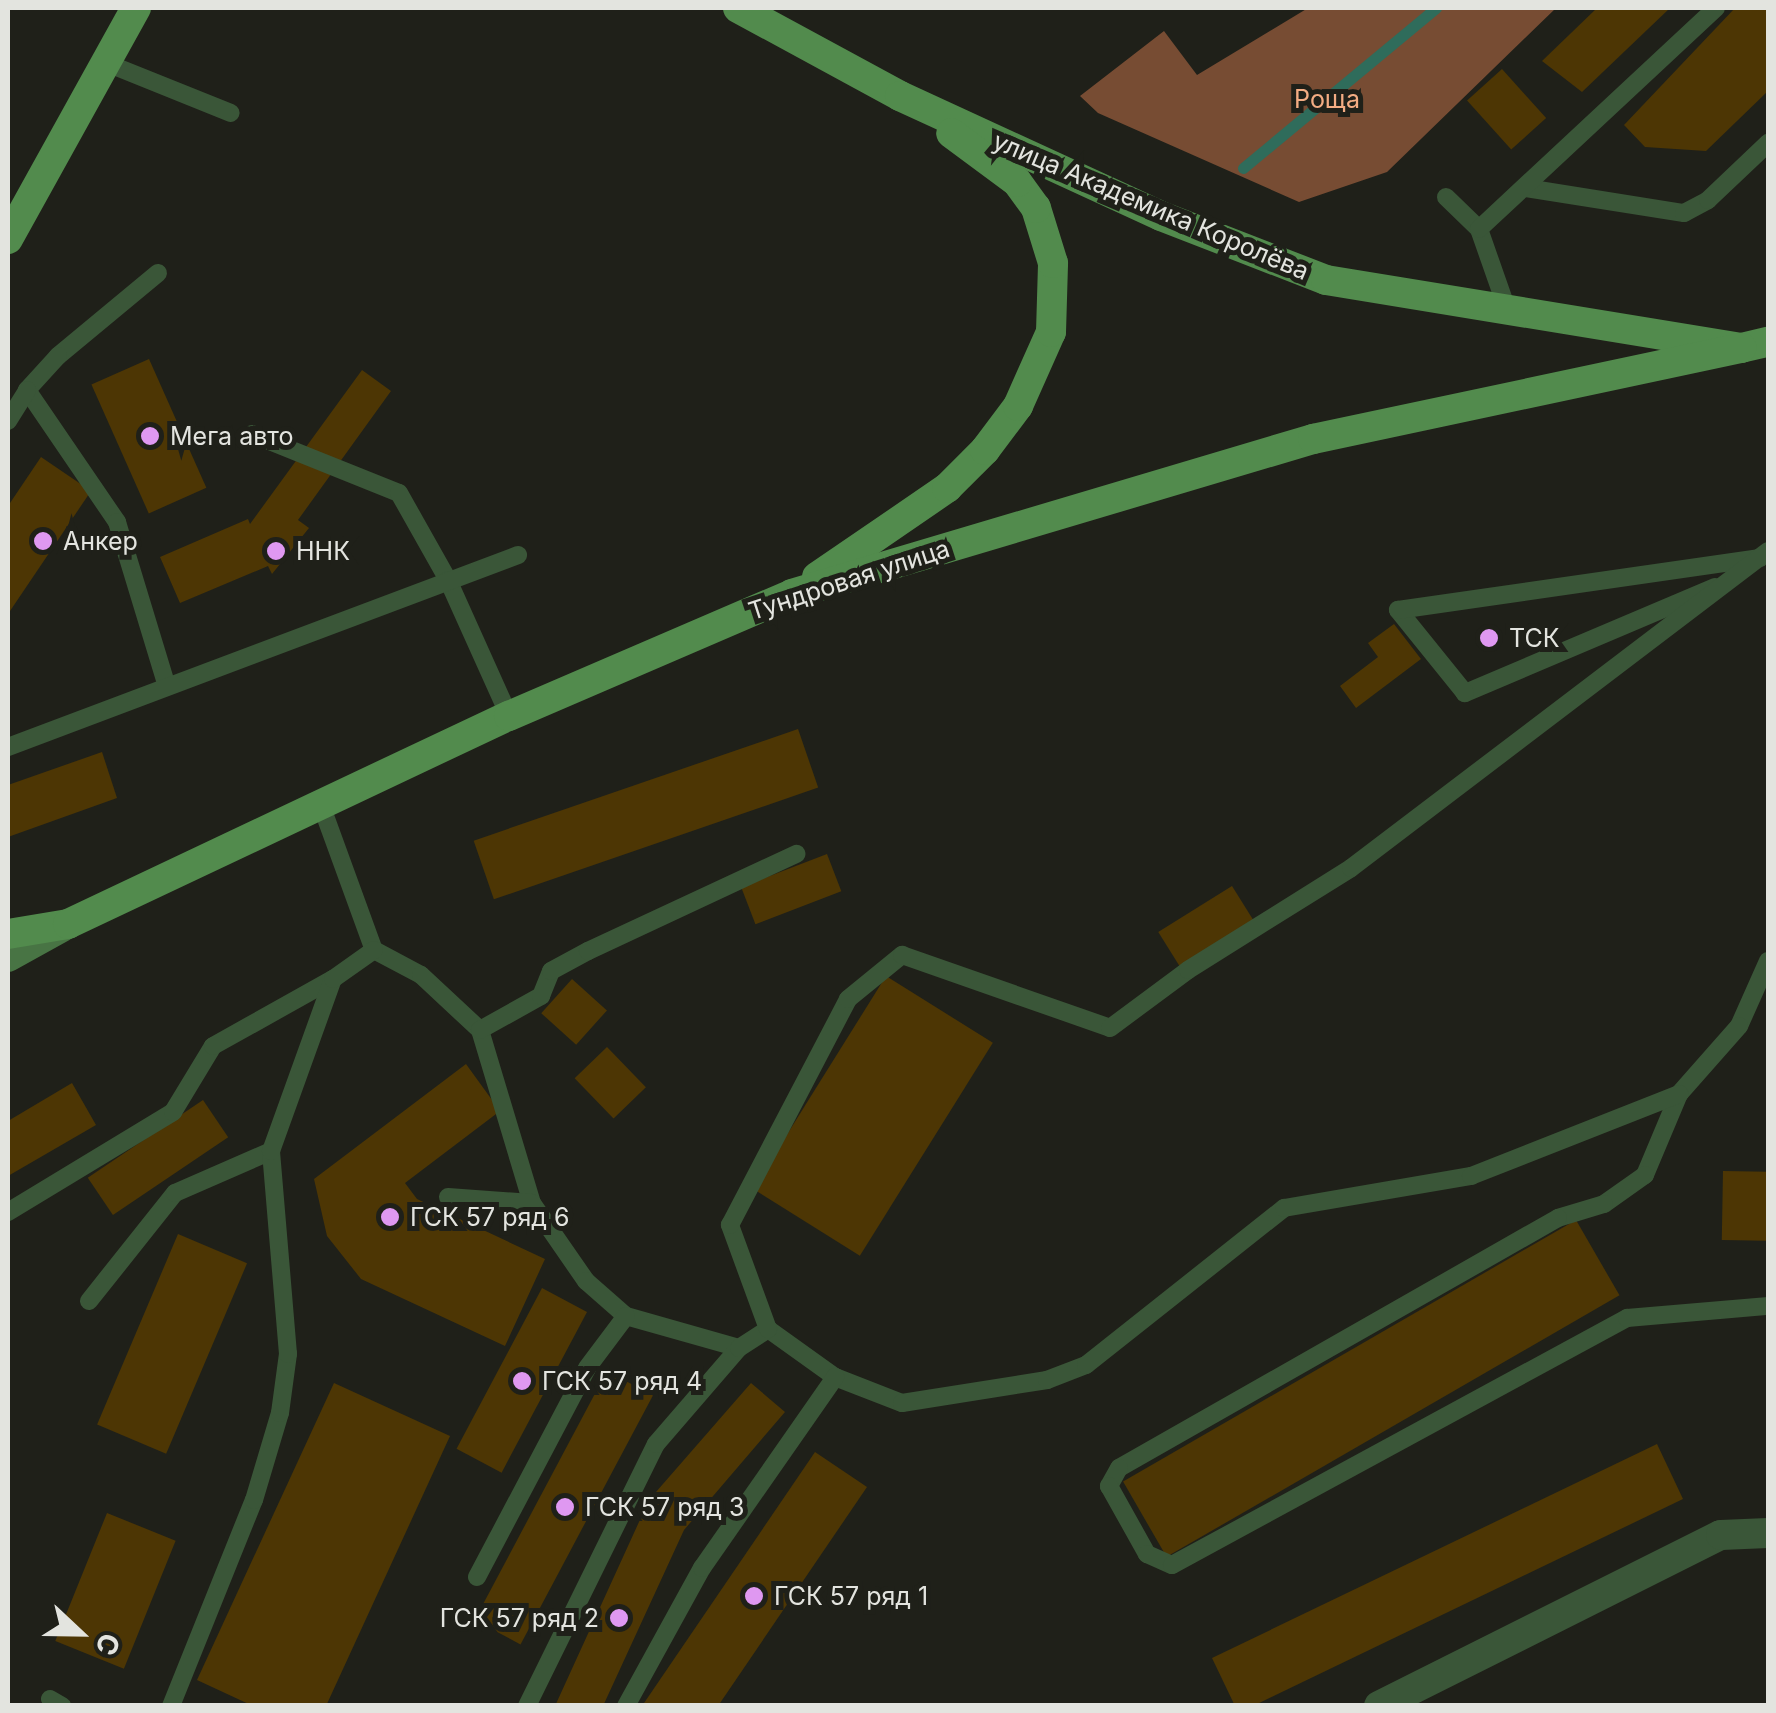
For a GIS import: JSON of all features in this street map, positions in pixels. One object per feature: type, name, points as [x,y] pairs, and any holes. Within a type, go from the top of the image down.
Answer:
[{"type":"main road","points":[[8,239],[132,20],[148,8]]},
{"type":"main road","name":"улица Академика Королёва","points":[[738,8],[900,96],[1161,216],[1326,280],[1755,345]]},
{"type":"main road","points":[[792,594],[947,488],[1018,406],[1051,332],[1053,264],[1036,208],[1016,182],[900,96]]},
{"type":"main road","name":"Тундровая улица","points":[[8,957],[320,802],[792,594],[1313,439],[1755,345]]},
{"type":"main road","points":[[8,934],[68,924]]},
{"type":"street","points":[[1379,1706],[1721,1535],[1754,1534],[1768,1509]]},
{"type":"lane","points":[[1479,229],[1716,8]]},
{"type":"lane","points":[[109,64],[232,113]]},
{"type":"lane","points":[[1526,188],[1684,213],[1708,200],[1768,143]]},
{"type":"lane","points":[[1446,197],[1479,229],[1507,309]]},
{"type":"lane","points":[[8,420],[27,390],[158,272]]},
{"type":"lane","points":[[27,390],[117,522],[166,683]]},
{"type":"lane","points":[[252,434],[399,493],[448,580],[508,716]]},
{"type":"lane","points":[[1738,577],[1465,693],[1398,610],[1764,554]]},
{"type":"lane","points":[[1679,1094],[1471,1176],[1284,1208],[1086,1365],[1047,1380],[902,1403],[835,1377],[768,1329],[730,1225],[848,999],[902,954],[1110,1028],[1188,970],[1351,868],[1764,554]]},
{"type":"lane","points":[[8,748],[166,683],[518,555]]},
{"type":"lane","points":[[320,802],[374,950],[421,976],[480,1030],[532,1203],[586,1281],[626,1316],[738,1348]]},
{"type":"lane","points":[[480,1030],[541,996],[551,971],[588,950],[796,854]]},
{"type":"lane","points":[[8,1212],[173,1112],[213,1046],[333,979],[374,950]]},
{"type":"lane","points":[[1768,961],[1739,1026],[1679,1094],[1646,1174],[1604,1204],[1558,1218],[1118,1468],[1109,1486],[1147,1554],[1172,1565],[1627,1318],[1768,1306]]},
{"type":"lane","points":[[170,1706],[254,1500],[280,1413],[288,1354],[270,1151],[333,979]]},
{"type":"lane","points":[[89,1301],[175,1193],[270,1151]]},
{"type":"lane","points":[[448,1197],[532,1203]]},
{"type":"lane","points":[[477,1577],[587,1368],[626,1316]]},
{"type":"lane","points":[[528,1706],[656,1444],[738,1348],[768,1329]]},
{"type":"lane","points":[[626,1706],[702,1568],[835,1377]]},
{"type":"green space","name":"Роща","points":[[1308,8],[1556,8],[1387,172],[1299,202],[1098,113],[1080,96],[1164,31],[1197,75]]},
{"type":"building","points":[[1597,8],[1670,8],[1582,92],[1542,61]]},
{"type":"building","points":[[1735,8],[1768,8],[1768,91],[1706,151],[1645,147],[1624,125]]},
{"type":"building","points":[[1502,69],[1546,118],[1511,149],[1467,100]]},
{"type":"building","name":"Мега авто","points":[[149,359],[206,488],[149,513],[91,385]]},
{"type":"building","points":[[362,370],[391,391],[298,520],[309,528],[272,574],[268,566],[180,603],[160,557],[248,519],[250,524]]},
{"type":"building","points":[[41,457],[91,491],[8,614],[8,506]]},
{"type":"building","points":[[1394,624],[1421,659],[1356,708],[1340,686],[1378,657],[1368,643]]},
{"type":"building","points":[[798,729],[818,788],[494,899],[474,841]]},
{"type":"building","points":[[102,752],[117,798],[8,837],[8,785]]},
{"type":"building","points":[[827,854],[841,891],[755,924],[741,887]]},
{"type":"building","points":[[1232,886],[1254,921],[1180,967],[1158,932]]},
{"type":"building","points":[[886,976],[993,1043],[860,1256],[753,1189]]},
{"type":"building","points":[[572,979],[607,1010],[576,1045],[541,1013]]},
{"type":"building","points":[[607,1047],[646,1087],[614,1119],[575,1078]]},
{"type":"building","name":"ГСК 57 ряд 6","points":[[466,1064],[500,1111],[405,1183],[417,1199],[545,1259],[505,1346],[361,1279],[327,1236],[314,1179]]},
{"type":"building","points":[[72,1083],[96,1125],[8,1176],[8,1121]]},
{"type":"building","points":[[203,1100],[228,1137],[113,1215],[88,1178]]},
{"type":"building","points":[[1723,1171],[1768,1172],[1767,1241],[1722,1240]]},
{"type":"building","points":[[1576,1220],[1620,1295],[1167,1557],[1123,1482]]},
{"type":"building","points":[[178,1234],[247,1263],[166,1454],[97,1425]]},
{"type":"building","name":"ГСК 57 ряд 4","points":[[542,1288],[587,1312],[502,1473],[457,1449]]},
{"type":"building","name":"ГСК 57 ряд 3","points":[[607,1371],[653,1395],[521,1644],[475,1620]]},
{"type":"building","points":[[334,1383],[450,1436],[326,1706],[253,1706],[197,1680]]},
{"type":"building","name":"ГСК 57 ряд 2","points":[[751,1383],[785,1412],[684,1530],[603,1706],[555,1706],[649,1500]]},
{"type":"building","points":[[1657,1444],[1683,1499],[1253,1706],[1235,1706],[1212,1658]]},
{"type":"building","name":"ГСК 57 ряд 1","points":[[815,1452],[867,1487],[718,1706],[642,1706]]},
{"type":"building","points":[[107,1513],[176,1541],[124,1669],[55,1641]]},
{"type":"waterway","points":[[1243,168],[1436,8]]},
{"type":"place","name":"Мега авто","points":[[150,436]]},
{"type":"place","name":"Анкер","points":[[43,541]]},
{"type":"place","name":"ННК","points":[[276,551]]},
{"type":"place","name":"ТСК","points":[[1489,638]]},
{"type":"place","name":"ГСК 57 ряд 6","points":[[390,1217]]},
{"type":"place","name":"ГСК 57 ряд 4","points":[[522,1381]]},
{"type":"place","name":"ГСК 57 ряд 3","points":[[565,1507]]},
{"type":"place","name":"ГСК 57 ряд 1","points":[[754,1596]]},
{"type":"place","name":"ГСК 57 ряд 2","points":[[619,1618]]}]
